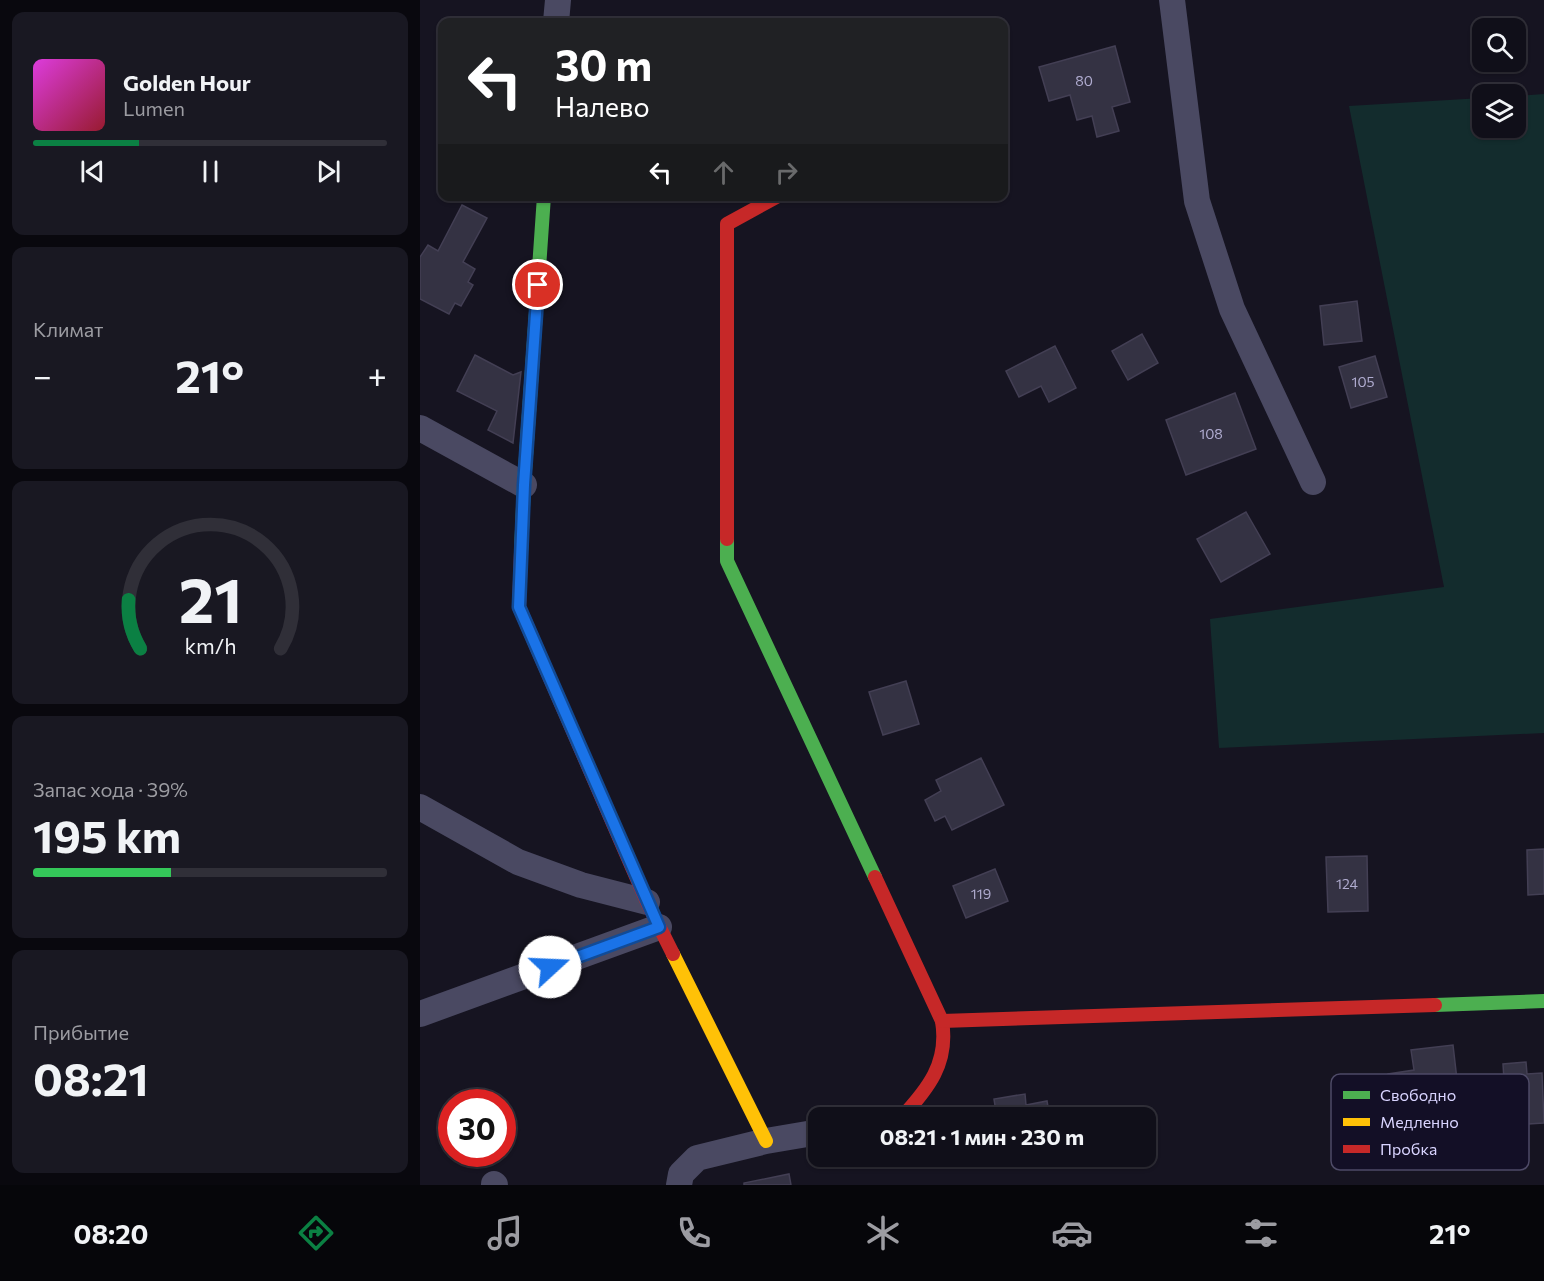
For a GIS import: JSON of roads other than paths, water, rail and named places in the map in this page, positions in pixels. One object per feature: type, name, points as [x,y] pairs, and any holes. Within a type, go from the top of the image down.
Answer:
[{"type":"street","points":[[556,18],[558,0]]},
{"type":"street","points":[[1172,0],[1197,201],[1232,309],[1312,482]]},
{"type":"street","points":[[544,201],[524,485],[519,607],[647,902],[766,1141]]},
{"type":"street","points":[[769,201],[728,224],[727,561],[942,1021],[945,1043],[934,1077],[911,1107]]},
{"type":"street","points":[[420,428],[524,485]]},
{"type":"street","points":[[420,807],[518,862],[581,885],[647,902]]},
{"type":"street","points":[[420,1014],[659,927]]},
{"type":"street","points":[[942,1021],[1544,1001]]},
{"type":"street","points":[[679,1185],[681,1174],[697,1158],[766,1141],[808,1134]]}]
